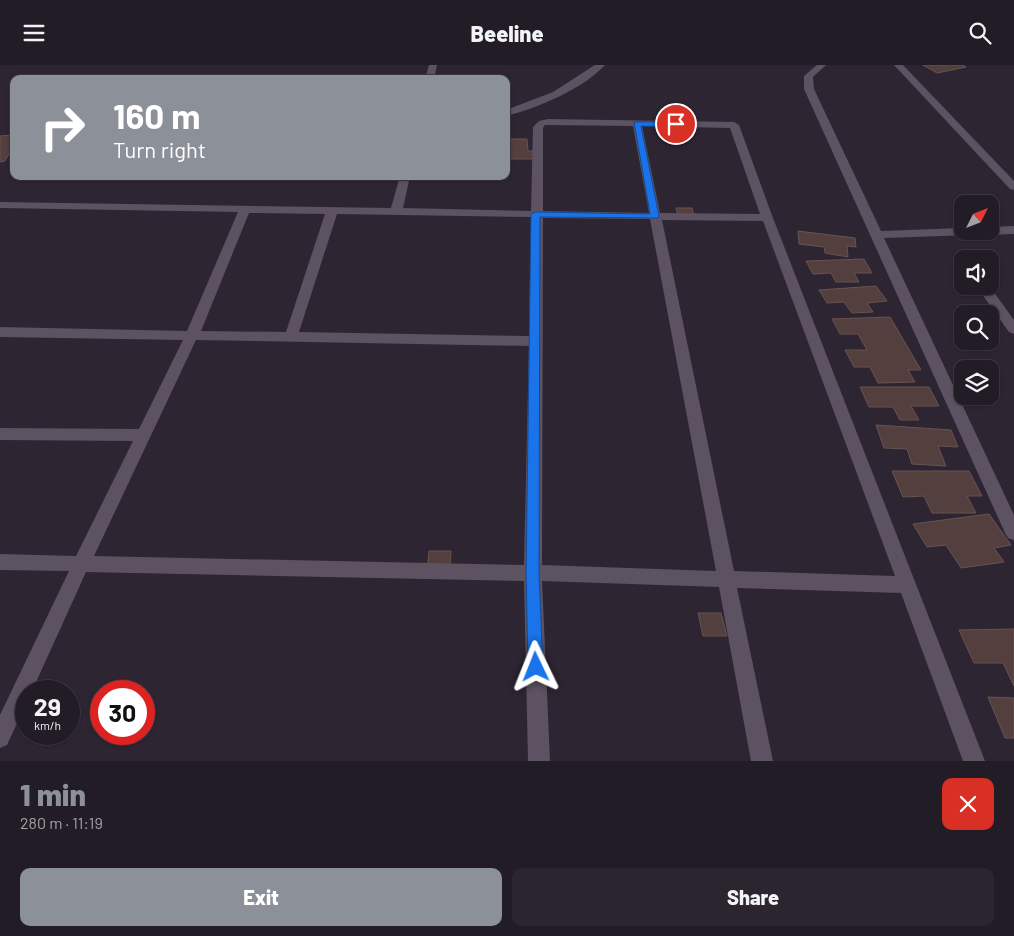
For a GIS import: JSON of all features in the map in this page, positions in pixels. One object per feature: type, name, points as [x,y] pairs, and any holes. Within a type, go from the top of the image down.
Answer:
[{"type":"street","points":[[510,112],[555,95],[585,78],[601,65]]},
{"type":"street","points":[[822,65],[808,76],[809,89],[1014,533]]},
{"type":"street","points":[[898,65],[1014,187]]},
{"type":"street","points":[[539,761],[532,573],[536,214],[538,127],[542,123],[734,125],[767,218],[974,761]]},
{"type":"street","points":[[637,124],[762,761]]},
{"type":"street","points":[[396,212],[404,180]]},
{"type":"street","points":[[0,205],[767,218]]},
{"type":"street","points":[[0,738],[81,564],[192,335],[245,209]]},
{"type":"street","points":[[291,337],[332,211]]},
{"type":"street","points":[[999,231],[1014,230]]},
{"type":"street","points":[[876,235],[954,232]]},
{"type":"street","points":[[989,295],[1014,329]]},
{"type":"street","points":[[0,332],[534,341]]},
{"type":"street","points":[[0,434],[144,435]]},
{"type":"street","points":[[0,562],[532,573],[907,585]]},
{"type":"building","points":[[923,65],[962,65],[966,67],[937,73]]},
{"type":"building","points":[[10,135],[10,152],[5,161],[0,162],[0,136]]},
{"type":"building","points":[[510,139],[527,139],[528,151],[540,151],[540,159],[510,159]]},
{"type":"building","points":[[676,208],[692,208],[694,216],[678,216]]},
{"type":"building","points":[[798,231],[855,238],[856,247],[847,246],[848,257],[825,253],[824,247],[799,244]]},
{"type":"building","points":[[864,259],[872,273],[854,273],[859,282],[836,282],[831,273],[813,274],[806,261]]},
{"type":"building","points":[[876,286],[887,301],[867,303],[873,312],[852,313],[844,302],[827,303],[819,290]]},
{"type":"building","points":[[890,317],[921,370],[908,370],[915,382],[878,383],[870,367],[854,367],[845,350],[867,350],[858,334],[840,334],[832,319]]},
{"type":"building","points":[[860,387],[929,387],[939,406],[911,406],[919,420],[900,420],[893,407],[869,407]]},
{"type":"building","points":[[876,425],[951,430],[958,447],[938,446],[946,466],[912,464],[907,449],[884,448]]},
{"type":"building","points":[[892,471],[969,471],[982,496],[967,496],[976,513],[932,513],[924,496],[903,497]]},
{"type":"building","points":[[989,514],[1011,545],[994,548],[1004,562],[961,568],[946,545],[927,547],[913,524]]},
{"type":"building","points":[[429,551],[451,551],[450,570],[427,571]]},
{"type":"building","points":[[698,613],[721,613],[727,636],[703,636]]},
{"type":"building","points":[[1014,629],[1014,686],[1003,663],[974,663],[959,630]]},
{"type":"building","points":[[988,697],[1014,698],[1014,738],[1005,738]]},
{"type":"route","points":[[536,667],[532,573],[536,214],[655,216],[637,124],[676,124]]}]
